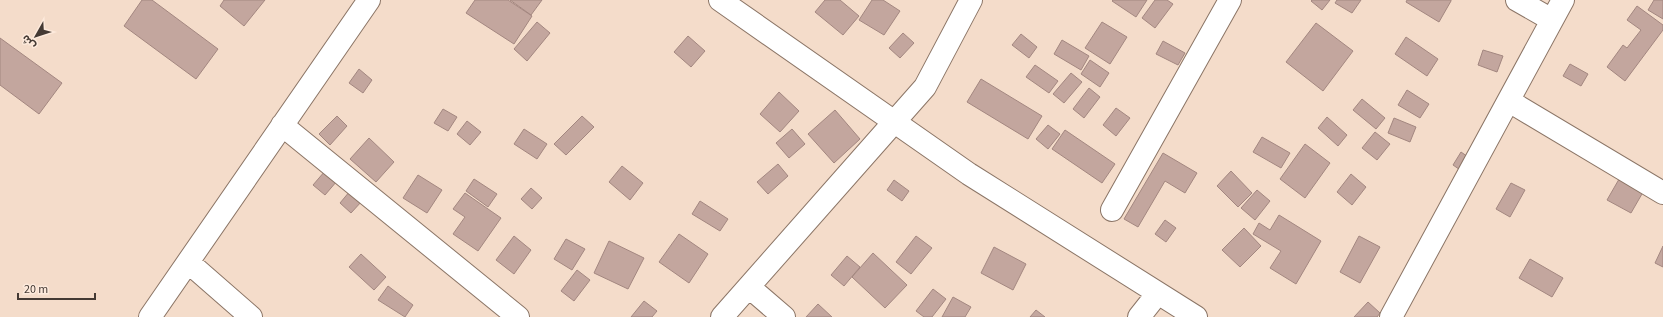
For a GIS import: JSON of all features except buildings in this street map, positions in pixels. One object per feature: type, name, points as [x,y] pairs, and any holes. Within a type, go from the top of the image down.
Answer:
[{"type":"street","points":[[150,317],[369,0]]},
{"type":"street","points":[[720,0],[969,174],[1196,317]]},
{"type":"street","points":[[722,317],[925,86],[971,0]]},
{"type":"street","points":[[1112,210],[1230,0]]},
{"type":"street","points":[[1517,0],[1552,20]]},
{"type":"street","points":[[1391,317],[1563,0]]},
{"type":"street","points":[[1509,101],[1663,193]]},
{"type":"street","points":[[282,125],[518,317]]},
{"type":"street","points":[[188,262],[251,317]]},
{"type":"street","points":[[749,287],[784,317]]},
{"type":"street","points":[[1138,317],[1158,293]]}]
